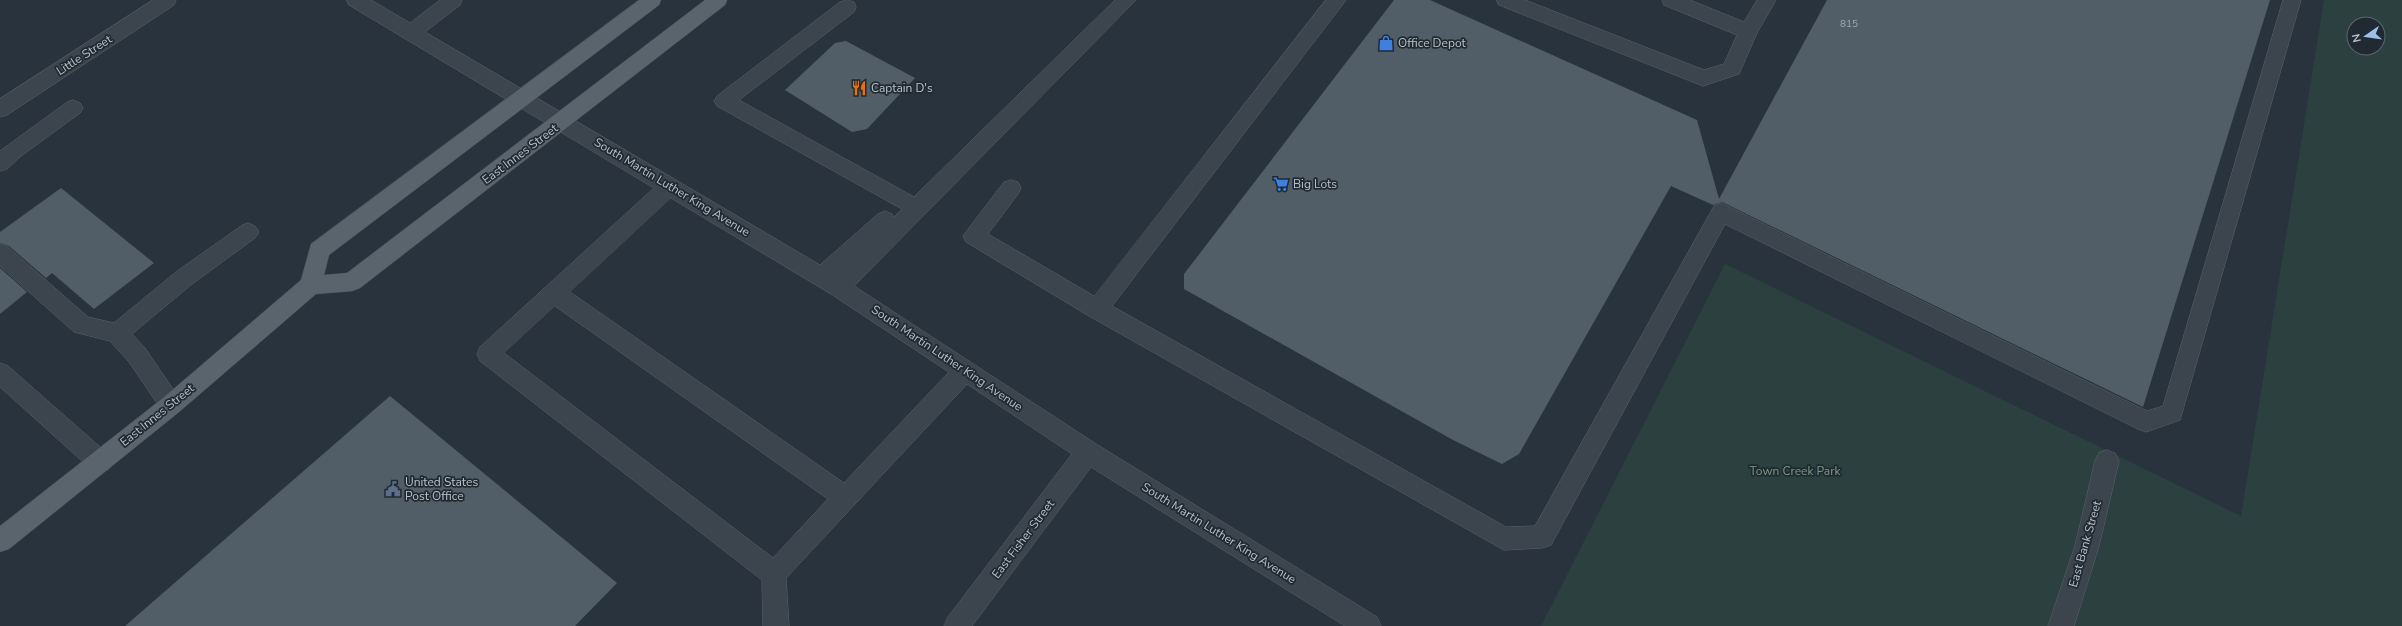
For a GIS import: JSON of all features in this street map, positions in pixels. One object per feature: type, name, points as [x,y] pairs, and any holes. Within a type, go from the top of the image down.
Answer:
[{"type":"main road","points":[[311,285],[319,250],[652,0]]},
{"type":"main road","name":"East Innes Street","points":[[0,542],[171,405],[311,285],[352,282],[562,122],[718,0]]},
{"type":"street","name":"Little Street","points":[[0,109],[167,0]]},
{"type":"street","name":"South Martin Luther King Avenue","points":[[356,0],[830,282],[1088,452],[1368,626]]},
{"type":"street","points":[[411,32],[453,0]]},
{"type":"street","points":[[830,282],[950,175],[1127,0]]},
{"type":"street","points":[[1097,309],[1336,0]]},
{"type":"street","points":[[1506,0],[1703,78],[1732,69],[1748,32],[1767,0]]},
{"type":"street","points":[[1671,0],[1748,32]]},
{"type":"street","points":[[1011,188],[974,236],[1097,309],[1504,540],[1542,537],[1721,212],[2146,422],[2172,413],[2292,0]]},
{"type":"street","points":[[847,7],[724,101],[906,202]]},
{"type":"street","points":[[0,163],[14,150],[73,108]]},
{"type":"street","points":[[830,282],[906,202],[950,175]]},
{"type":"street","points":[[670,186],[488,354],[774,574]]},
{"type":"street","points":[[116,333],[184,278],[248,232]]},
{"type":"street","points":[[0,253],[82,325],[116,333],[137,355],[171,405]]},
{"type":"street","points":[[554,293],[846,498]]},
{"type":"street","points":[[776,626],[774,574],[965,371]]},
{"type":"street","points":[[0,373],[100,462]]},
{"type":"street","name":"East Fisher Street","points":[[957,626],[1088,452]]},
{"type":"street","name":"East Bank Street","points":[[2061,626],[2087,546],[2107,461]]},
{"type":"green space","name":"Town Creek Park","points":[[2324,0],[2402,0],[2402,626],[1541,626],[1725,264],[2241,516]]},
{"type":"building","points":[[1394,0],[1430,0],[1697,120],[1719,199],[1827,0],[2270,0],[2143,407],[1722,202],[1713,205],[1671,186],[1519,454],[1502,464],[1453,440],[1184,289],[1184,274]]},
{"type":"building","points":[[846,41],[915,78],[867,129],[852,132],[785,90],[835,43]]},
{"type":"building","points":[[61,188],[154,263],[94,309],[52,273],[46,278],[9,246],[0,243],[0,232]]},
{"type":"building","points":[[0,268],[27,292],[0,314]]},
{"type":"building","name":"United States Post Office","points":[[390,396],[617,583],[575,626],[125,626]]},
{"type":"place","name":"Office Depot","points":[[1386,43]]},
{"type":"place","name":"Captain D's","points":[[859,88]]},
{"type":"place","name":"Big Lots","points":[[1281,184]]},
{"type":"place","name":"United States Post Office","points":[[393,489]]}]
